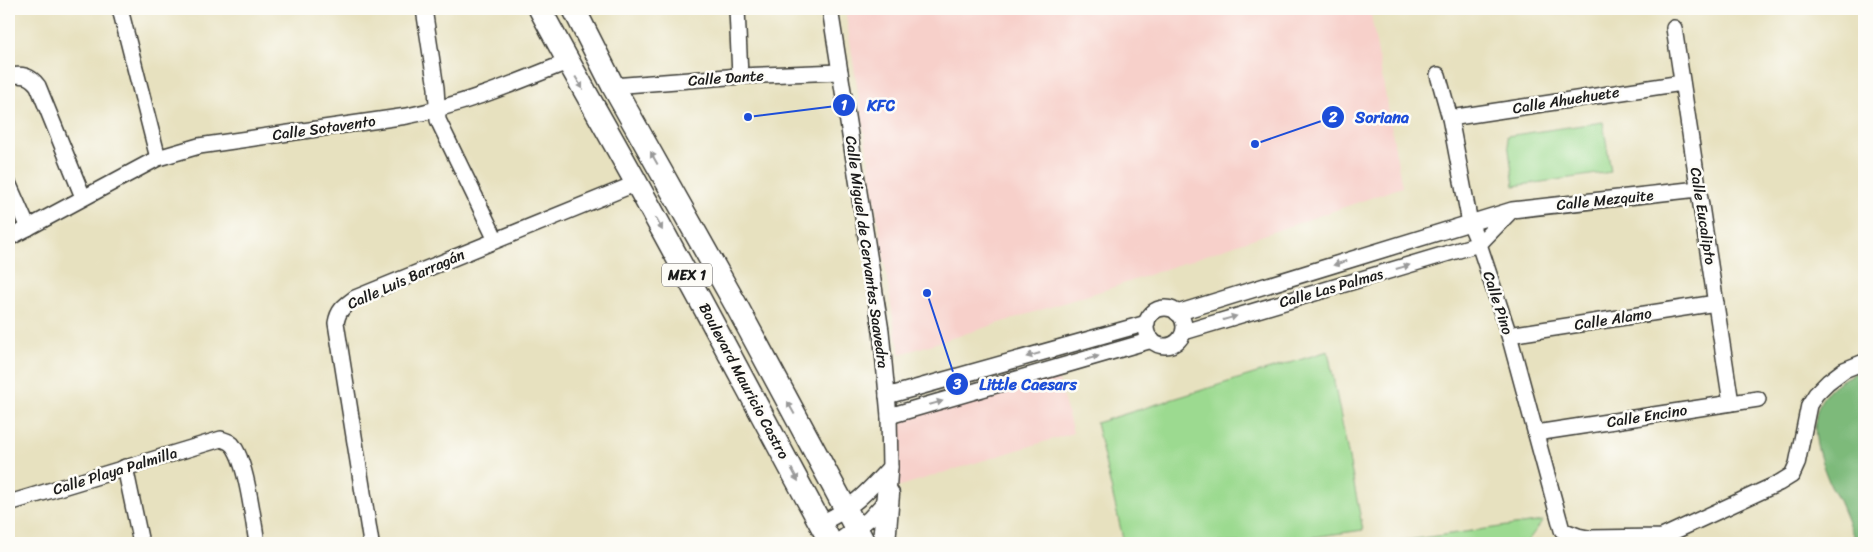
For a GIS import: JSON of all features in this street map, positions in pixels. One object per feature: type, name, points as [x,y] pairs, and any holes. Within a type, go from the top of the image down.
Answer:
[{"type":"main road","name":"Boulevard Mauricio Castro","points":[[540,9],[567,62],[637,183],[831,543]]},
{"type":"main road","name":"Boulevard Mauricio Castro","points":[[574,9],[613,86],[731,297],[861,536]]},
{"type":"main road","points":[[884,543],[888,494]]},
{"type":"street","points":[[120,9],[158,158]]},
{"type":"street","points":[[424,9],[441,128],[496,240]]},
{"type":"street","points":[[737,9],[740,76]]},
{"type":"street","name":"Calle Miguel de Cervantes Saavedra","points":[[830,9],[877,306],[889,416],[890,466],[888,494]]},
{"type":"street","name":"Calle Eucalipto","points":[[1674,28],[1731,403]]},
{"type":"street","name":"Calle Sotavento","points":[[9,238],[158,158],[199,146],[437,110],[499,90],[567,62]]},
{"type":"street","name":"Calle Dante","points":[[613,86],[740,76],[840,72]]},
{"type":"street","points":[[9,76],[21,74],[32,78],[38,86],[83,197]]},
{"type":"street","name":"Calle Pino","points":[[1438,75],[1450,118],[1470,224],[1479,244],[1509,335],[1562,530],[1588,538],[1662,537],[1779,483],[1792,475],[1797,464],[1809,405],[1816,394],[1844,370],[1864,362]]},
{"type":"street","name":"Calle Ahuehuete","points":[[1450,118],[1682,83]]},
{"type":"street","name":"Calle Luis Barragán","points":[[371,543],[336,323],[342,307],[355,298],[637,183]]},
{"type":"street","points":[[9,184],[28,228]]},
{"type":"street","name":"Calle Mezquite","points":[[1470,224],[1512,210],[1698,189]]},
{"type":"street","points":[[1479,244],[1512,210]]},
{"type":"street","name":"Calle Las Palmas","points":[[1177,313],[1470,224]]},
{"type":"street","name":"Calle Las Palmas","points":[[1184,332],[1479,244]]},
{"type":"street","name":"Calle Alamo","points":[[1509,335],[1716,303]]},
{"type":"street","points":[[1168,309],[1177,313],[1183,322],[1184,332],[1180,339],[1170,345],[1159,345],[1152,340],[1147,331],[1147,323],[1151,316],[1160,310],[1168,309]]},
{"type":"street","points":[[887,396],[1147,323]]},
{"type":"street","points":[[889,416],[1152,340]]},
{"type":"street","name":"Calle Encino","points":[[1536,433],[1758,399]]},
{"type":"street","name":"Calle Playa Palmilla","points":[[9,504],[221,439],[229,441],[234,445],[243,468],[257,543]]},
{"type":"street","points":[[820,523],[847,508],[872,486],[890,466]]},
{"type":"street","points":[[125,467],[141,543]]},
{"type":"street","points":[[836,543],[861,536],[888,494]]},
{"type":"shaded area","points":[[845,9],[1370,9],[1402,187],[1114,287],[901,354],[896,337]]},
{"type":"shaded area","points":[[1057,374],[1073,433],[894,488],[899,457],[901,425],[905,419]]},
{"type":"green space","points":[[1603,122],[1611,172],[1514,186],[1507,136]]},
{"type":"green space","points":[[1328,351],[1363,530],[1270,543],[1124,543],[1096,423]]},
{"type":"green space","points":[[1864,370],[1864,543],[1856,543],[1821,461],[1815,428],[1816,414],[1821,400],[1845,378]]},
{"type":"green space","points":[[1543,521],[1526,543],[1386,543]]},
{"type":"place","name":"KFC","points":[[748,117]]},
{"type":"place","name":"Soriana","points":[[1255,144]]},
{"type":"place","name":"Little Caesars","points":[[927,293]]}]
